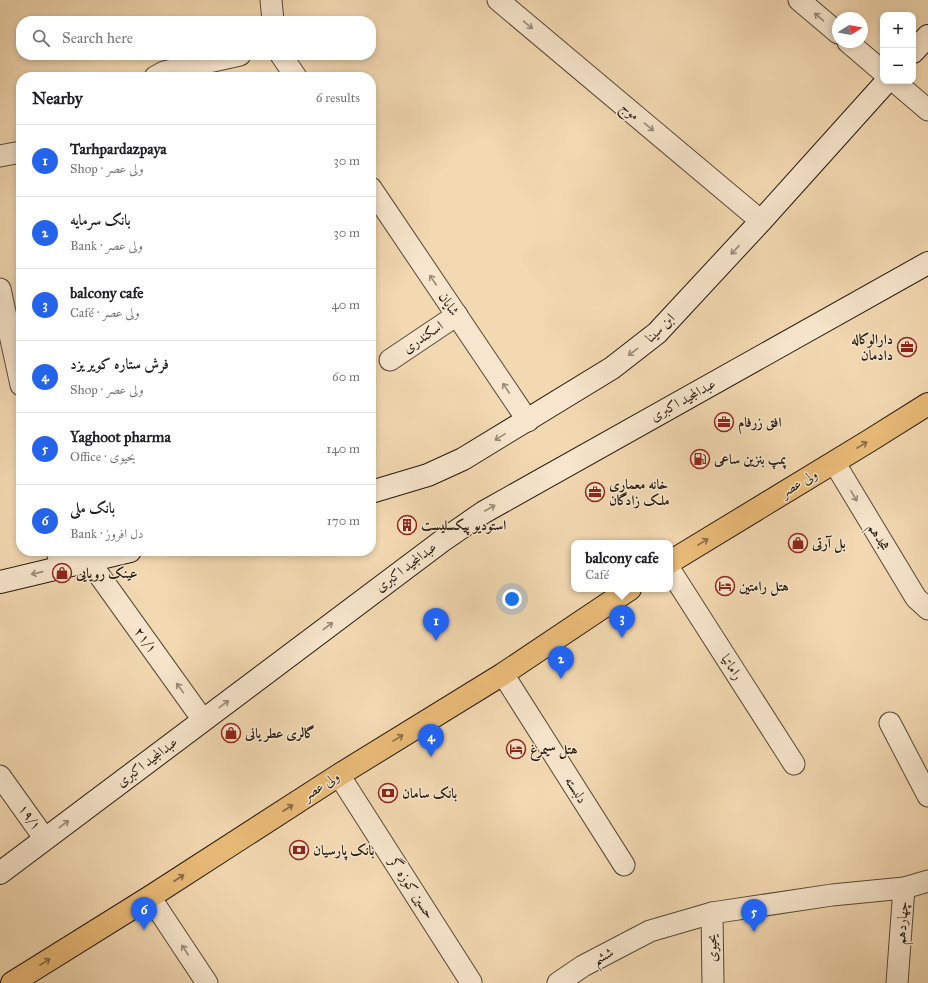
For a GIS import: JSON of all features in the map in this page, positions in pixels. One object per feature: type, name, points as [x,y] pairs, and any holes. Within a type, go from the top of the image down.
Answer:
[{"type":"main road","name":"ولی عصر","points":[[673,560],[928,404]]},
{"type":"main road","name":"ولی عصر","points":[[12,983],[150,897],[339,775],[503,674],[626,592]]},
{"type":"street","points":[[271,0],[273,16]]},
{"type":"street","name":"موج","points":[[498,0],[761,222]]},
{"type":"street","points":[[799,0],[832,28]]},
{"type":"street","points":[[916,49],[928,36]]},
{"type":"street","points":[[855,48],[880,69]]},
{"type":"street","points":[[164,72],[218,60]]},
{"type":"street","points":[[284,60],[293,72]]},
{"type":"street","name":"ابن سینا","points":[[376,491],[428,475],[456,462],[528,421],[612,368],[657,334],[761,222],[884,84]]},
{"type":"street","points":[[898,84],[928,110]]},
{"type":"street","points":[[0,156],[16,153]]},
{"type":"street","name":"شایان","points":[[376,195],[528,421]]},
{"type":"street","name":"عبدالمجید اکبری","points":[[0,873],[442,541],[484,512],[928,263]]},
{"type":"street","points":[[0,289],[16,362]]},
{"type":"street","name":"اسکندری","points":[[390,360],[456,315]]},
{"type":"street","name":"هجدهم","points":[[834,462],[916,598],[928,609]]},
{"type":"street","points":[[0,582],[59,559],[89,561],[110,556]]},
{"type":"street","name":"۲۱/۱","points":[[89,561],[203,720]]},
{"type":"street","name":"راماتیا","points":[[673,575],[794,764]]},
{"type":"street","name":"دلبسته","points":[[503,674],[624,865]]},
{"type":"street","points":[[890,723],[928,796]]},
{"type":"street","name":"حسین کوزه گر","points":[[339,775],[471,982]]},
{"type":"street","name":"۱۹/۱","points":[[0,776],[45,839]]},
{"type":"street","name":"چهاردهم","points":[[897,983],[904,888],[928,881]]},
{"type":"street","name":"ششم","points":[[558,983],[584,975],[650,931],[712,913],[832,894],[883,891],[904,888]]},
{"type":"street","points":[[150,897],[207,983]]},
{"type":"street","name":"یحیوی","points":[[712,913],[713,983]]},
{"type":"place","name":"دارالوکاله دادمان","points":[[907,347]]},
{"type":"place","name":"افق زرفام","points":[[724,422]]},
{"type":"place","name":"پمپ بنزین ساعی","points":[[700,459]]},
{"type":"place","name":"خانه معماری ملک زادگان","points":[[595,492]]},
{"type":"place","name":"استودیو پیکسلیست","points":[[407,525]]},
{"type":"place","name":"بل آرتی","points":[[798,543]]},
{"type":"place","name":"عینک رویایی","points":[[62,573]]},
{"type":"place","name":"هتل رامتین","points":[[725,586]]},
{"type":"place","name":"balcony cafe","points":[[622,638]]},
{"type":"place","name":"Tarhpardazpaya","points":[[436,641]]},
{"type":"place","name":"بانک سرمایه","points":[[561,679]]},
{"type":"place","name":"گالری عطر یانی","points":[[231,733]]},
{"type":"place","name":"هتل سیمرغ","points":[[516,749]]},
{"type":"place","name":"فرش ستاره کویر یزد","points":[[431,757]]},
{"type":"place","name":"بانک سامان","points":[[388,793]]},
{"type":"place","name":"بانک پارسیان","points":[[299,850]]},
{"type":"place","name":"بانک ملی","points":[[144,930]]},
{"type":"place","name":"Yaghoot pharma","points":[[754,932]]}]
